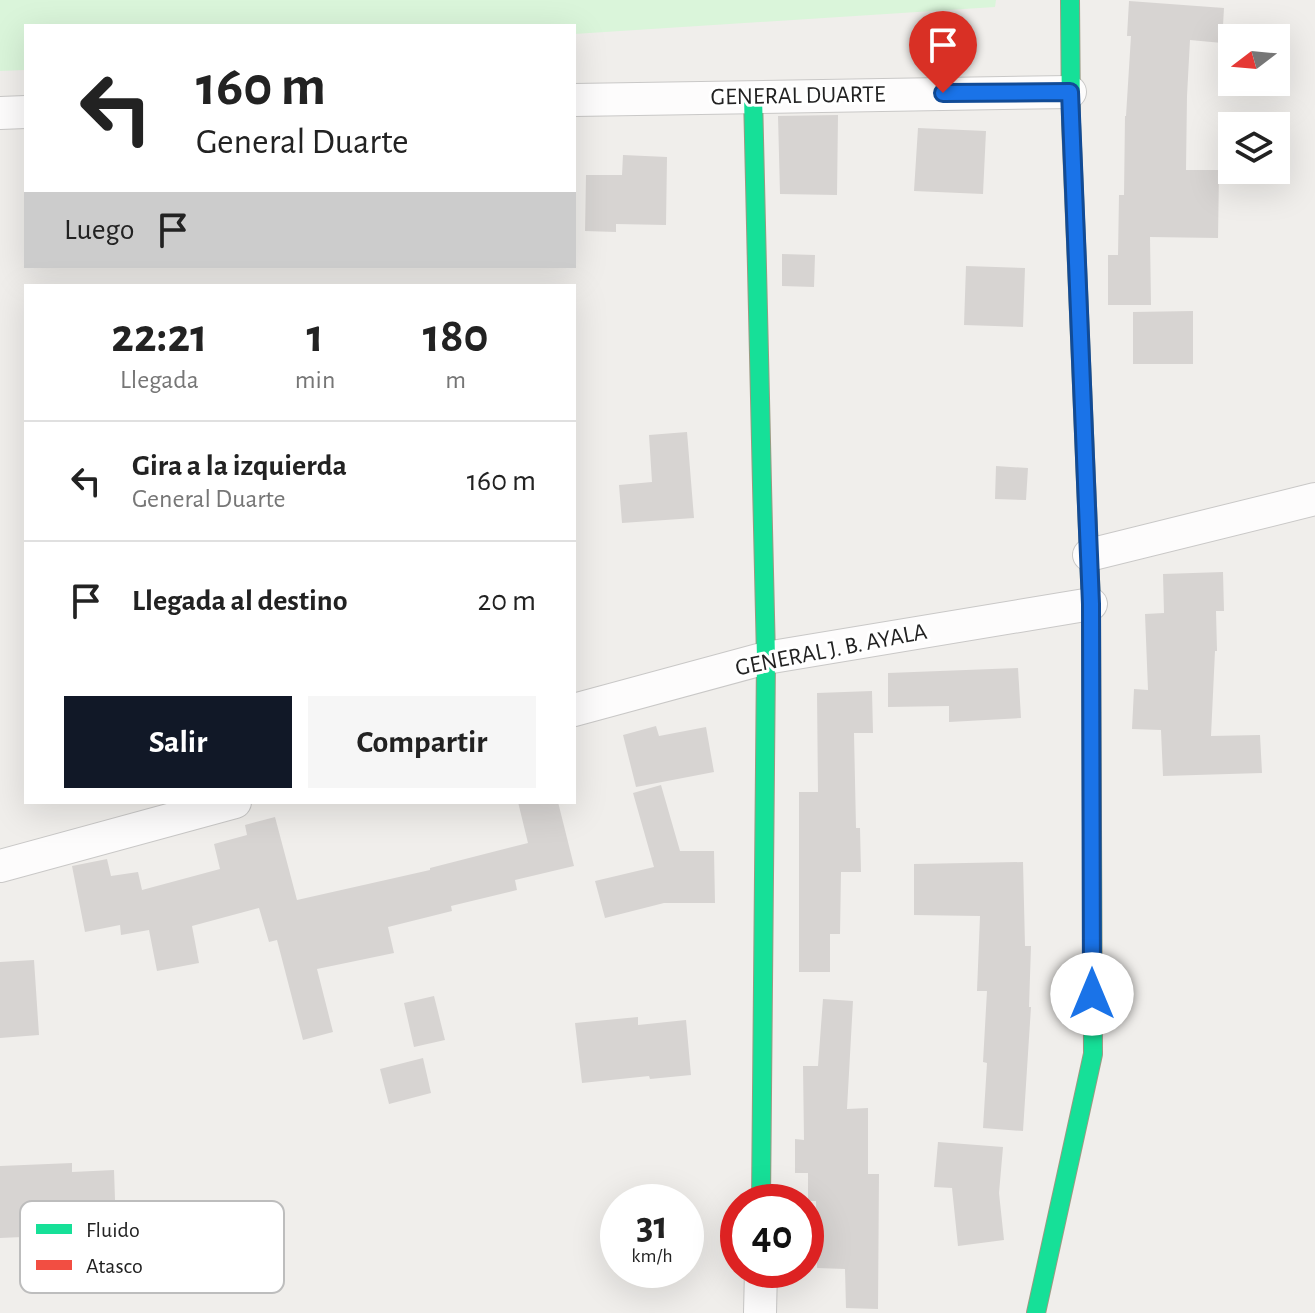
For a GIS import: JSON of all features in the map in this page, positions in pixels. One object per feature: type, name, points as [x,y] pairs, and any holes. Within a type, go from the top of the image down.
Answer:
[{"type":"street","points":[[1036,1313],[1093,1054],[1091,604],[1070,92],[1070,0]]},
{"type":"street","name":"GENERAL DUARTE","points":[[576,100],[1070,92]]},
{"type":"street","points":[[753,95],[766,658],[761,1184]]},
{"type":"street","points":[[0,113],[24,112]]},
{"type":"street","points":[[1089,555],[1315,499]]},
{"type":"street","name":"GENERAL J. B. AYALA","points":[[576,709],[766,658],[1091,604]]},
{"type":"street","points":[[0,866],[228,804]]},
{"type":"street","points":[[760,1313],[761,1288]]},
{"type":"green space","points":[[0,0],[996,0],[995,7],[576,34],[576,24],[24,24],[24,70],[0,71]]},
{"type":"building","points":[[1129,1],[1224,8],[1223,24],[1218,24],[1218,43],[1190,40],[1187,96],[1186,170],[1218,170],[1218,238],[1150,237],[1151,305],[1108,305],[1108,255],[1118,255],[1119,195],[1124,195],[1125,116],[1131,36],[1127,36]]},
{"type":"building","points":[[838,115],[837,195],[780,194],[778,116]]},
{"type":"building","points":[[918,128],[986,131],[983,194],[914,191]]},
{"type":"building","points":[[623,155],[667,157],[666,225],[616,224],[616,232],[585,231],[586,175],[622,175]]},
{"type":"building","points":[[782,254],[815,255],[814,287],[782,286]]},
{"type":"building","points":[[966,266],[1025,268],[1023,327],[964,325]]},
{"type":"building","points":[[1193,311],[1193,364],[1133,364],[1133,312]]},
{"type":"building","points":[[687,432],[694,518],[622,523],[619,485],[652,482],[649,435]]},
{"type":"building","points":[[996,466],[1028,468],[1026,500],[995,499]]},
{"type":"building","points":[[1223,572],[1224,611],[1216,611],[1217,651],[1211,736],[1260,735],[1262,773],[1163,776],[1161,730],[1132,729],[1134,689],[1148,690],[1145,614],[1164,613],[1163,574]]},
{"type":"building","points":[[1018,668],[1021,718],[949,722],[949,706],[888,707],[888,673]]},
{"type":"building","points":[[872,691],[873,733],[854,733],[856,828],[860,828],[861,872],[841,872],[840,934],[830,934],[830,972],[799,972],[799,792],[818,792],[817,693]]},
{"type":"building","points":[[656,726],[659,736],[706,727],[714,772],[636,787],[623,735]]},
{"type":"building","points":[[661,785],[680,851],[714,851],[715,903],[664,903],[605,918],[595,881],[654,867],[633,793]]},
{"type":"building","points":[[518,804],[558,804],[574,866],[515,880],[517,890],[451,906],[452,911],[388,927],[394,953],[317,969],[333,1032],[303,1040],[277,940],[269,942],[259,908],[192,926],[199,963],[157,971],[149,930],[121,935],[120,925],[85,932],[72,866],[107,859],[111,876],[138,872],[142,890],[220,869],[214,844],[247,835],[245,825],[275,817],[297,900],[430,870],[528,843]]},
{"type":"building","points":[[1023,862],[1025,946],[1031,946],[1031,1007],[1023,1131],[983,1128],[987,991],[977,991],[980,916],[914,915],[914,864]]},
{"type":"building","points":[[34,960],[39,1035],[0,1038],[0,962]]},
{"type":"building","points":[[434,996],[445,1040],[414,1047],[404,1003]]},
{"type":"building","points":[[823,999],[853,1001],[847,1109],[868,1108],[868,1174],[879,1174],[878,1309],[846,1308],[845,1269],[824,1268],[824,1184],[808,1184],[808,1173],[795,1173],[795,1139],[804,1140],[803,1066],[818,1066]]},
{"type":"building","points":[[638,1017],[638,1025],[686,1020],[691,1075],[582,1083],[575,1023]]},
{"type":"building","points":[[423,1058],[431,1093],[389,1104],[380,1069]]},
{"type":"building","points":[[938,1142],[1003,1147],[999,1193],[1004,1240],[958,1246],[952,1188],[934,1187]]},
{"type":"building","points":[[72,1163],[72,1172],[114,1170],[115,1201],[20,1201],[20,1237],[0,1238],[0,1166]]},
{"type":"traffic: fast","points":[[1070,0],[1071,122]]},
{"type":"traffic: fast","points":[[753,95],[766,658],[761,1184]]},
{"type":"traffic: fast","points":[[1036,1313],[1093,1054],[1091,604],[1087,505]]},
{"type":"traffic: jam","points":[[1071,122],[1087,505]]},
{"type":"route","points":[[943,93],[1070,92],[1091,604],[1092,994]]}]
